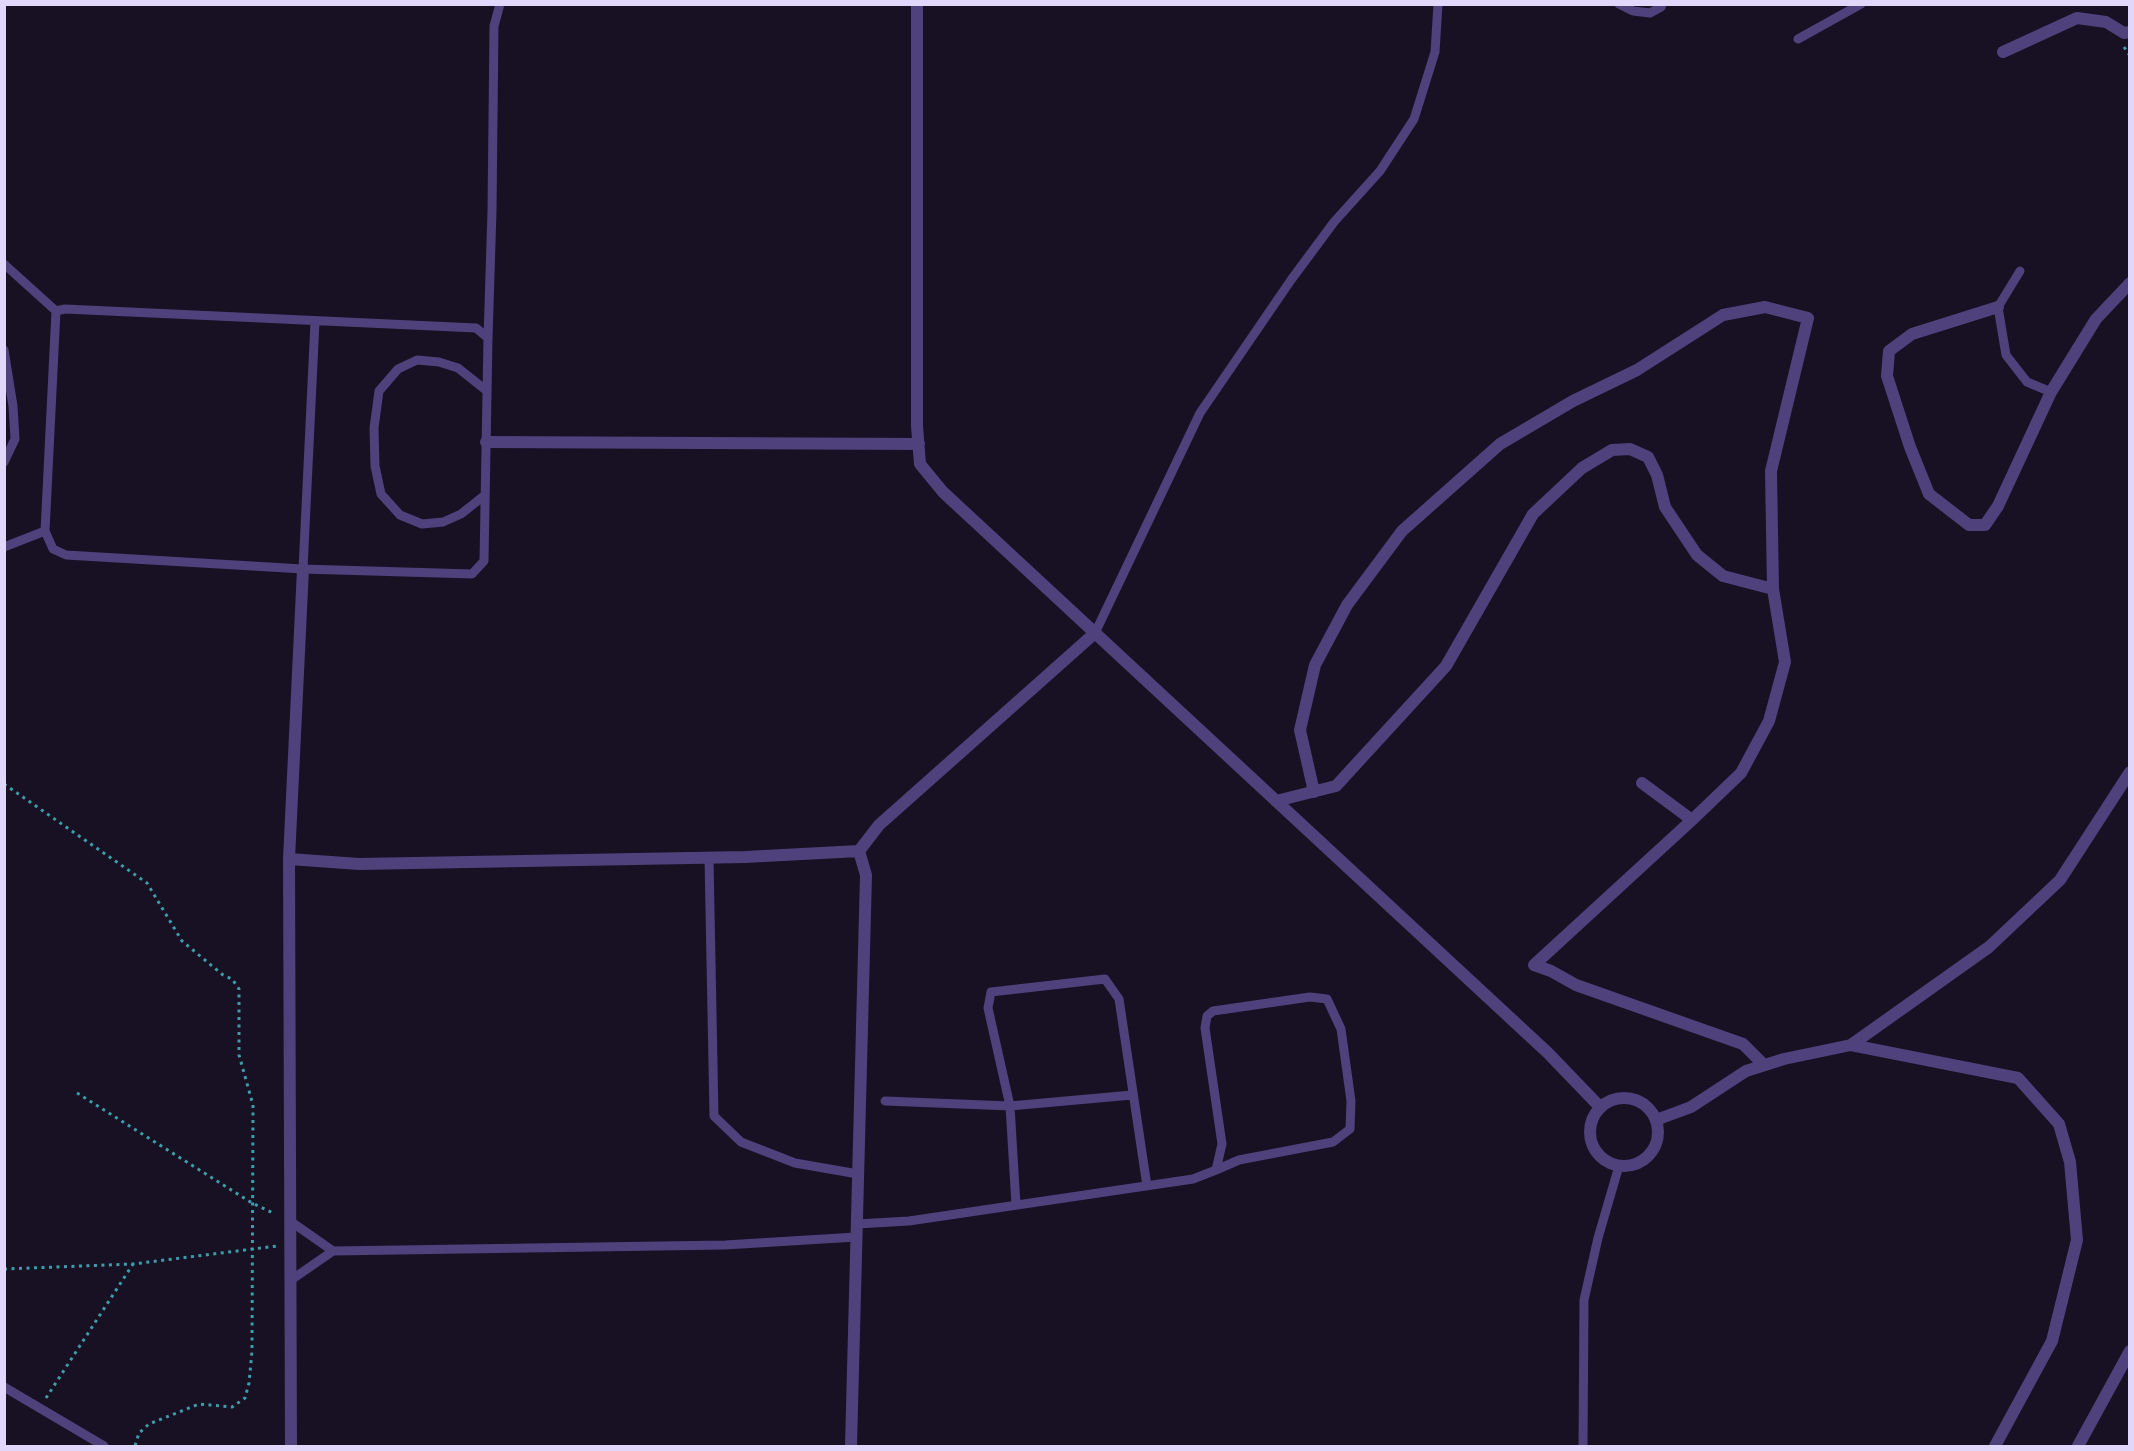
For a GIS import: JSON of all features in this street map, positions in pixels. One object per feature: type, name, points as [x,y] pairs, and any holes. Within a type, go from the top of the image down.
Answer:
[{"type":"street","points":[[917,4],[920,464],[943,492],[1548,1053],[1600,1107]]},
{"type":"street","points":[[2003,52],[2077,18],[2106,22],[2124,33],[2130,32]]},
{"type":"street","points":[[1998,307],[1912,334],[1889,351],[1887,376],[1910,447],[1929,494],[1969,525],[1985,525],[2002,496],[2051,392],[2096,319],[2130,283]]},
{"type":"street","points":[[1314,792],[1300,730],[1315,665],[1347,605],[1402,531],[1500,444],[1573,401],[1637,370],[1723,315],[1765,307],[1808,318],[1771,471],[1773,588],[1785,662],[1769,720],[1741,772],[1692,820],[1533,965],[1551,971],[1576,986],[1743,1044],[1764,1065]]},
{"type":"street","points":[[486,442],[919,444]]},
{"type":"street","points":[[1276,801],[1336,786],[1446,666],[1533,514],[1582,468],[1612,450],[1630,449],[1648,457],[1657,475],[1665,507],[1697,555],[1723,576],[1773,588]]},
{"type":"street","points":[[291,1446],[289,859],[303,569]]},
{"type":"street","points":[[289,859],[359,864],[709,858],[859,851],[879,825],[1095,633]]},
{"type":"street","points":[[1851,1045],[1989,947],[2060,880],[2130,772]]},
{"type":"street","points":[[1642,783],[1692,820]]},
{"type":"street","points":[[851,1446],[866,875],[859,851]]},
{"type":"street","points":[[1656,1120],[1691,1107],[1746,1071],[1784,1059],[1851,1045],[2018,1078],[2059,1124],[2070,1162],[2077,1240],[2052,1341],[1995,1446]]},
{"type":"street","points":[[1617,1098],[1636,1100],[1645,1105],[1656,1120],[1659,1130],[1654,1150],[1647,1158],[1638,1164],[1619,1166],[1601,1159],[1591,1143],[1590,1124],[1600,1107],[1617,1098]]},
{"type":"street","points":[[2078,1446],[2130,1351]]},
{"type":"lane","points":[[56,311],[45,531],[53,549],[66,555],[303,569],[472,574],[484,561],[495,26],[500,4]]},
{"type":"lane","points":[[1095,633],[1200,412],[1291,280],[1334,222],[1380,171],[1414,119],[1435,52],[1438,4]]},
{"type":"lane","points":[[1619,4],[1633,11],[1650,13],[1662,4]]},
{"type":"lane","points":[[1798,39],[1862,4]]},
{"type":"lane","points":[[4,264],[56,311]]},
{"type":"lane","points":[[2020,271],[1998,307],[2006,355],[2027,382],[2051,392]]},
{"type":"lane","points":[[56,311],[65,309],[476,328],[488,338]]},
{"type":"lane","points":[[303,569],[315,322]]},
{"type":"lane","points":[[4,350],[13,406],[15,439],[4,462]]},
{"type":"lane","points":[[485,495],[461,514],[443,522],[422,524],[400,515],[381,494],[375,466],[374,428],[379,391],[398,369],[417,360],[439,362],[458,368],[487,391]]},
{"type":"lane","points":[[4,548],[45,531]]},
{"type":"lane","points":[[709,858],[714,1116],[741,1142],[795,1163],[858,1174]]},
{"type":"lane","points":[[1016,1205],[1010,1106],[988,1008],[992,992],[1105,979],[1119,999],[1147,1186]]},
{"type":"lane","points":[[291,1280],[333,1251],[725,1245],[857,1231],[909,1221],[1193,1179],[1216,1170],[1239,1160],[1333,1142],[1350,1129],[1352,1101],[1341,1029],[1327,999],[1310,997],[1213,1011],[1207,1016],[1205,1028],[1222,1144],[1216,1170]]},
{"type":"lane","points":[[885,1101],[1010,1106],[1132,1095]]},
{"type":"lane","points":[[1583,1446],[1584,1300],[1598,1238],[1619,1166]]},
{"type":"lane","points":[[290,1221],[333,1251]]},
{"type":"lane","points":[[4,1387],[104,1446]]},
{"type":"path","points":[[4,784],[147,883],[182,941],[223,975],[232,979],[239,989],[239,1055],[253,1105],[252,1351],[249,1383],[245,1398],[232,1407],[199,1404],[149,1424],[139,1433],[135,1446]]},
{"type":"path","points":[[77,1093],[252,1203],[290,1221]]},
{"type":"path","points":[[4,1269],[133,1264],[291,1245]]},
{"type":"path","points":[[40,1408],[133,1264]]}]
